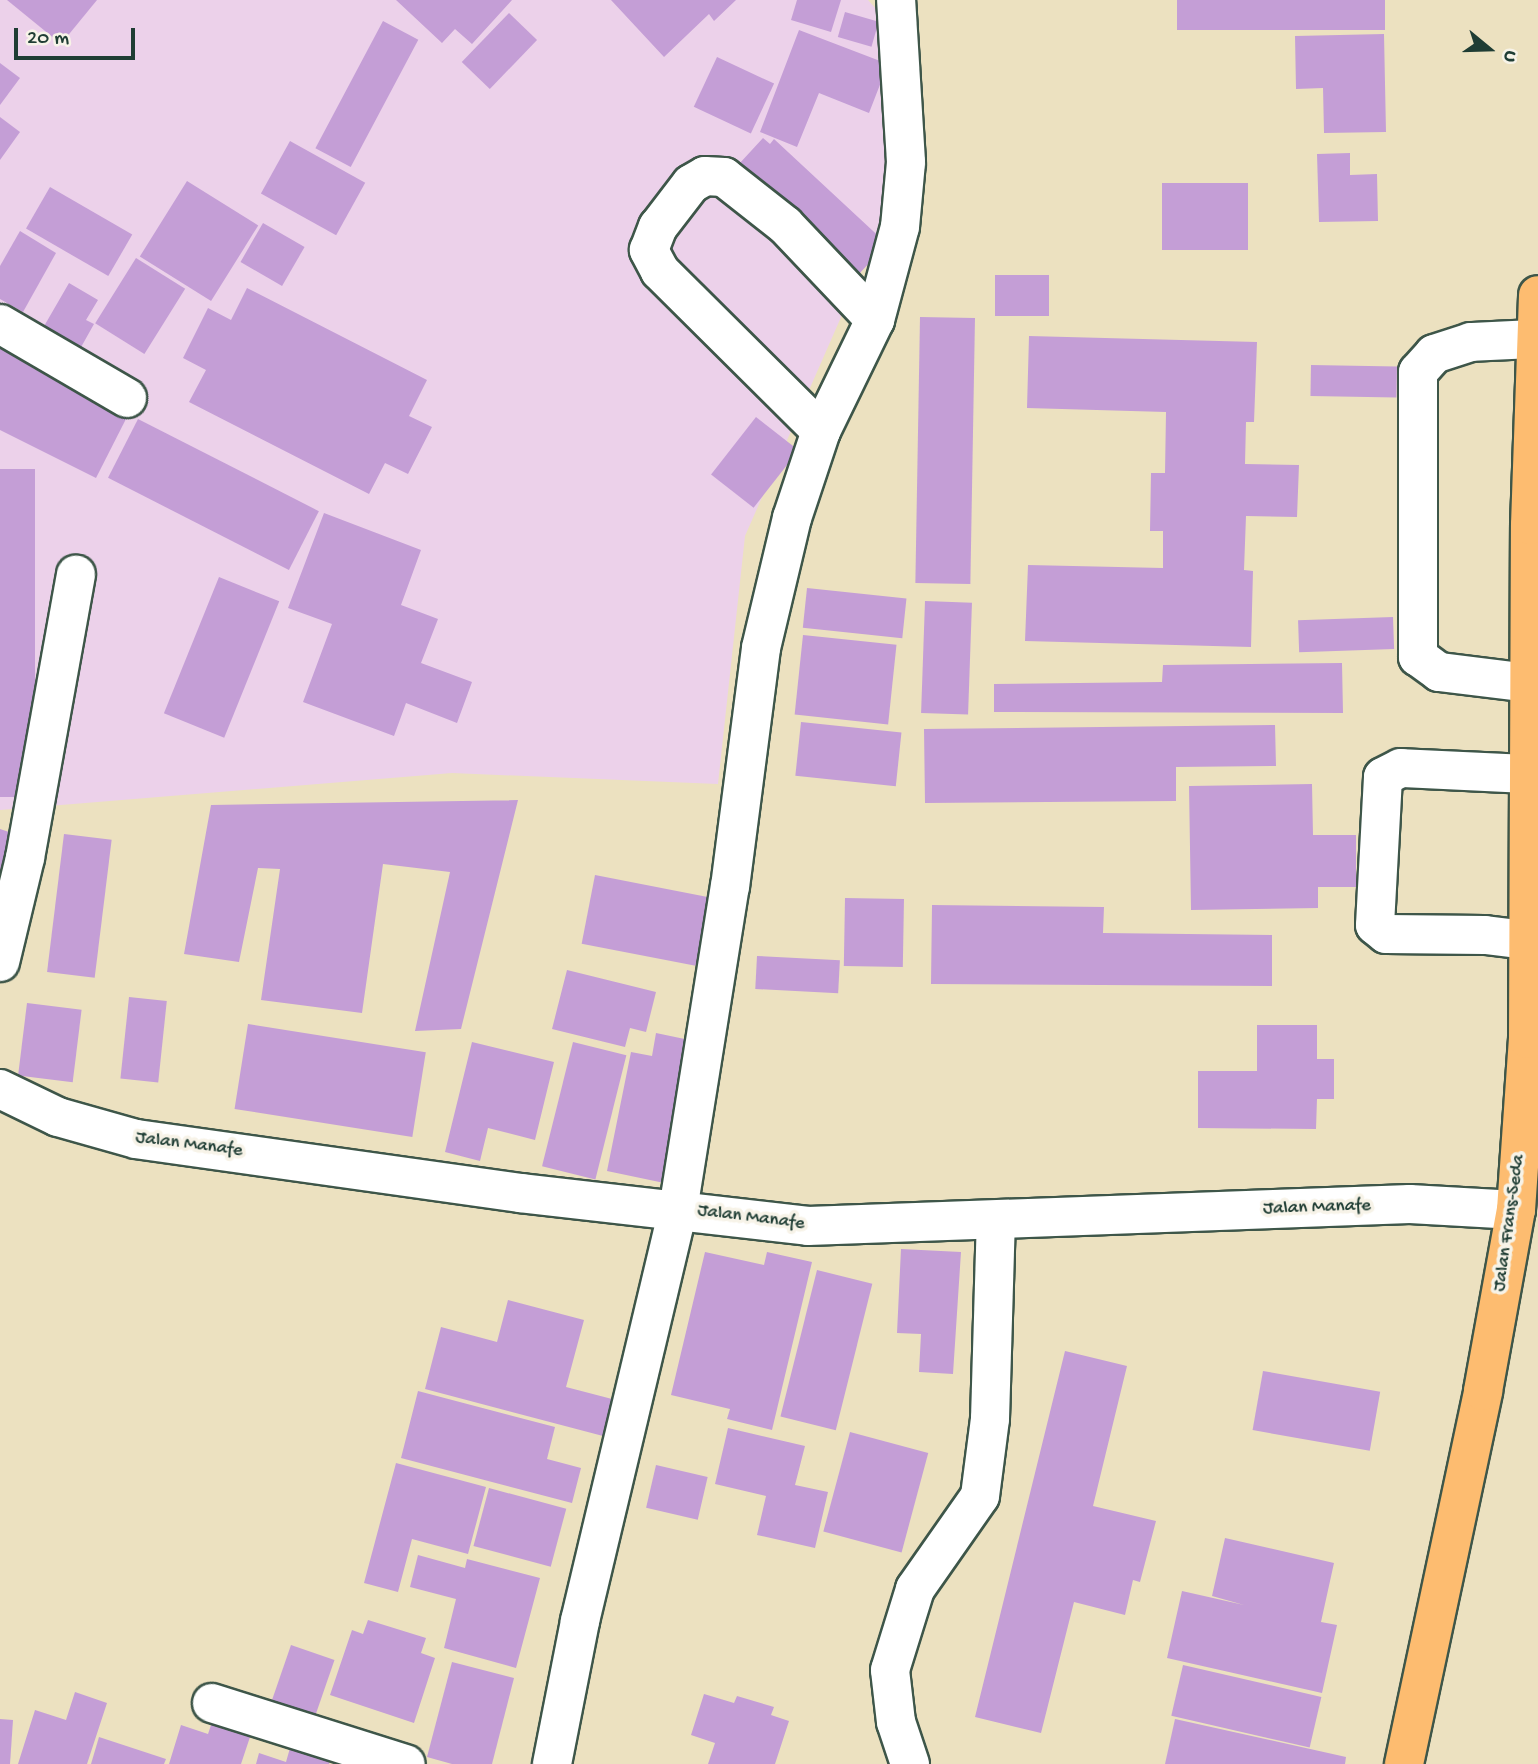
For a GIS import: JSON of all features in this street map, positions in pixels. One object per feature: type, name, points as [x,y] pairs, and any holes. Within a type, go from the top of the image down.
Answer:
[{"type":"main road","name":"Jalan Frans-Seda","points":[[1404,1764],[1483,1391],[1516,1210],[1528,1039],[1526,940],[1529,683],[1538,295]]},
{"type":"street","points":[[552,1764],[580,1621],[678,1210],[730,887],[761,648],[792,518],[821,431],[875,320],[900,227],[906,162],[896,0]]},
{"type":"street","points":[[821,431],[660,271],[649,250],[658,227],[691,184],[705,176],[724,177],[785,225],[875,320]]},
{"type":"street","points":[[0,324],[127,398]]},
{"type":"street","points":[[1529,683],[1439,672],[1418,657],[1418,372],[1434,354],[1471,342],[1535,338]]},
{"type":"street","points":[[0,961],[25,859],[76,576]]},
{"type":"street","points":[[1526,940],[1485,935],[1386,934],[1375,925],[1383,777],[1401,768],[1529,774]]},
{"type":"street","name":"Jalan Manafe","points":[[0,1089],[58,1118],[136,1139],[520,1194],[808,1226],[996,1222],[1410,1204],[1516,1210]]},
{"type":"street","points":[[910,1764],[895,1722],[890,1670],[915,1589],[980,1496],[990,1419],[996,1222]]},
{"type":"street","points":[[212,1703],[406,1764]]},
{"type":"shaded area","points":[[0,0],[868,0],[885,19],[892,201],[745,536],[718,784],[452,773],[0,810]]},
{"type":"building","points":[[7,0],[97,0],[61,44]]},
{"type":"building","points":[[396,0],[512,0],[472,44],[455,29],[442,43]]},
{"type":"building","points":[[611,0],[736,0],[714,21],[709,14],[664,57]]},
{"type":"building","points":[[797,0],[841,0],[831,32],[791,20]]},
{"type":"building","points":[[1177,0],[1385,0],[1385,30],[1177,30]]},
{"type":"building","points":[[845,12],[879,22],[871,47],[838,37]]},
{"type":"building","points":[[509,13],[537,40],[490,89],[462,62]]},
{"type":"building","points":[[383,21],[418,40],[351,167],[315,148]]},
{"type":"building","points":[[799,30],[888,64],[869,113],[819,93],[797,147],[760,132]]},
{"type":"building","points":[[1384,34],[1386,132],[1324,133],[1323,88],[1296,89],[1295,36]]},
{"type":"building","points":[[717,57],[774,84],[751,133],[694,107]]},
{"type":"building","points":[[0,63],[20,78],[0,105]]},
{"type":"building","points":[[0,117],[20,132],[0,160]]},
{"type":"building","points":[[763,138],[770,144],[774,139],[887,244],[858,275],[739,164]]},
{"type":"building","points":[[290,141],[365,183],[336,235],[261,193]]},
{"type":"building","points":[[1350,153],[1350,175],[1377,174],[1378,221],[1319,222],[1317,154]]},
{"type":"building","points":[[187,181],[258,226],[211,301],[140,256]]},
{"type":"building","points":[[1162,183],[1248,183],[1248,250],[1162,250]]},
{"type":"building","points":[[50,187],[132,234],[108,276],[26,229]]},
{"type":"building","points":[[263,223],[305,247],[282,286],[241,262]]},
{"type":"building","points":[[20,231],[56,253],[23,312],[0,299],[0,266]]},
{"type":"building","points":[[136,258],[185,289],[144,354],[95,323]]},
{"type":"building","points":[[995,275],[1049,275],[1049,316],[995,316]]},
{"type":"building","points":[[69,283],[98,300],[86,320],[94,324],[80,349],[43,328]]},
{"type":"building","points":[[247,288],[427,380],[409,416],[432,427],[408,474],[385,463],[369,494],[189,402],[206,370],[183,358],[208,308],[231,320]]},
{"type":"building","points":[[920,317],[975,318],[970,584],[915,583]]},
{"type":"building","points":[[1029,336],[1257,342],[1254,422],[1246,422],[1245,464],[1299,465],[1297,517],[1246,516],[1244,570],[1253,571],[1251,647],[1025,641],[1028,565],[1163,568],[1163,531],[1150,531],[1151,473],[1165,473],[1166,412],[1027,408]]},
{"type":"building","points":[[0,348],[129,413],[96,478],[0,430]]},
{"type":"building","points":[[1311,365],[1397,367],[1396,397],[1310,396]]},
{"type":"building","points":[[756,417],[799,450],[754,508],[711,475]]},
{"type":"building","points":[[138,419],[319,511],[289,570],[108,478]]},
{"type":"building","points":[[0,469],[35,469],[35,797],[0,797]]},
{"type":"building","points":[[324,513],[421,550],[401,605],[438,619],[421,663],[472,682],[457,723],[406,703],[394,736],[303,702],[332,624],[288,608]]},
{"type":"building","points":[[219,577],[279,601],[224,738],[164,713]]},
{"type":"building","points":[[807,588],[906,598],[902,638],[803,628]]},
{"type":"building","points":[[925,601],[972,603],[968,715],[921,713]]},
{"type":"building","points":[[1393,617],[1394,649],[1299,652],[1298,620]]},
{"type":"building","points":[[803,635],[896,645],[888,724],[795,715]]},
{"type":"building","points":[[1342,663],[1343,713],[994,712],[994,684],[1162,682],[1163,665]]},
{"type":"building","points":[[801,722],[901,733],[896,786],[795,776]]},
{"type":"building","points":[[1275,725],[1276,766],[1176,767],[1176,801],[925,803],[924,729]]},
{"type":"building","points":[[1312,784],[1313,835],[1356,835],[1356,887],[1318,887],[1318,908],[1191,910],[1189,786]]},
{"type":"building","points":[[518,800],[461,1029],[415,1031],[450,872],[383,864],[362,1013],[261,1000],[280,869],[258,868],[239,962],[184,954],[211,805]]},
{"type":"building","points":[[0,829],[12,833],[1,871],[0,871]]},
{"type":"building","points":[[64,834],[112,840],[95,978],[47,972]]},
{"type":"building","points":[[595,875],[709,897],[696,966],[582,944]]},
{"type":"building","points":[[845,898],[904,899],[903,967],[844,966]]},
{"type":"building","points":[[932,905],[1104,907],[1103,933],[1272,935],[1272,986],[931,984]]},
{"type":"building","points":[[757,956],[840,960],[838,993],[755,989]]},
{"type":"building","points":[[567,970],[656,992],[646,1032],[630,1028],[625,1047],[552,1029]]},
{"type":"building","points":[[129,997],[167,1001],[158,1083],[120,1079]]},
{"type":"building","points":[[27,1003],[82,1010],[73,1082],[18,1075]]},
{"type":"building","points":[[248,1024],[426,1052],[412,1137],[235,1109]]},
{"type":"building","points":[[1257,1025],[1317,1025],[1317,1059],[1334,1059],[1334,1099],[1317,1099],[1316,1129],[1198,1128],[1198,1071],[1257,1071]]},
{"type":"building","points":[[656,1033],[699,1042],[669,1184],[607,1171],[631,1052],[652,1056]]},
{"type":"building","points":[[472,1042],[554,1062],[535,1140],[488,1128],[480,1161],[445,1152]]},
{"type":"building","points":[[573,1042],[626,1055],[595,1180],[542,1166]]},
{"type":"building","points":[[901,1249],[961,1252],[953,1374],[919,1372],[921,1334],[897,1333]]},
{"type":"building","points":[[705,1252],[764,1265],[767,1252],[812,1262],[772,1430],[727,1419],[730,1409],[671,1395]]},
{"type":"building","points":[[817,1270],[872,1284],[836,1430],[780,1417]]},
{"type":"building","points":[[508,1300],[584,1320],[566,1387],[612,1399],[603,1436],[425,1389],[441,1327],[497,1342]]},
{"type":"building","points":[[1065,1351],[1127,1366],[1093,1506],[1156,1521],[1140,1582],[1133,1580],[1125,1615],[1074,1602],[1041,1733],[975,1717]]},
{"type":"building","points":[[1263,1371],[1380,1392],[1370,1451],[1253,1430]]},
{"type":"building","points":[[418,1391],[555,1427],[547,1459],[581,1468],[572,1503],[401,1458]]},
{"type":"building","points":[[728,1428],[805,1446],[795,1485],[828,1492],[815,1548],[757,1535],[766,1496],[715,1484]]},
{"type":"building","points":[[850,1432],[928,1453],[902,1552],[823,1531]]},
{"type":"building","points":[[396,1463],[486,1487],[468,1554],[412,1539],[398,1592],[364,1583]]},
{"type":"building","points":[[656,1465],[708,1477],[698,1520],[646,1508]]},
{"type":"building","points":[[489,1488],[566,1509],[551,1567],[473,1546]]},
{"type":"building","points":[[1225,1538],[1334,1563],[1321,1622],[1337,1625],[1322,1693],[1167,1658],[1182,1591],[1244,1605],[1212,1596]]},
{"type":"building","points":[[418,1555],[465,1568],[467,1559],[540,1578],[516,1668],[444,1648],[456,1599],[410,1587]]},
{"type":"building","points":[[368,1620],[426,1638],[421,1653],[435,1658],[414,1723],[330,1695],[352,1630],[363,1634]]},
{"type":"building","points":[[291,1645],[334,1660],[314,1719],[271,1704]]},
{"type":"building","points":[[452,1662],[514,1678],[492,1764],[452,1764],[427,1757]]},
{"type":"building","points":[[1183,1665],[1321,1697],[1310,1748],[1171,1716]]},
{"type":"building","points":[[75,1692],[107,1703],[87,1764],[18,1764],[35,1710],[66,1720]]},
{"type":"building","points":[[704,1694],[734,1703],[737,1696],[774,1707],[771,1715],[789,1721],[775,1764],[708,1764],[715,1743],[691,1735]]},
{"type":"building","points":[[0,1719],[13,1720],[10,1764],[0,1764]]},
{"type":"building","points":[[1175,1719],[1346,1757],[1345,1764],[1165,1764]]},
{"type":"building","points":[[212,1722],[251,1734],[241,1764],[169,1764],[181,1725],[208,1734]]},
{"type":"building","points":[[99,1737],[166,1759],[164,1764],[91,1764]]},
{"type":"building","points":[[290,1748],[330,1761],[329,1764],[256,1764],[259,1753],[286,1762]]}]
